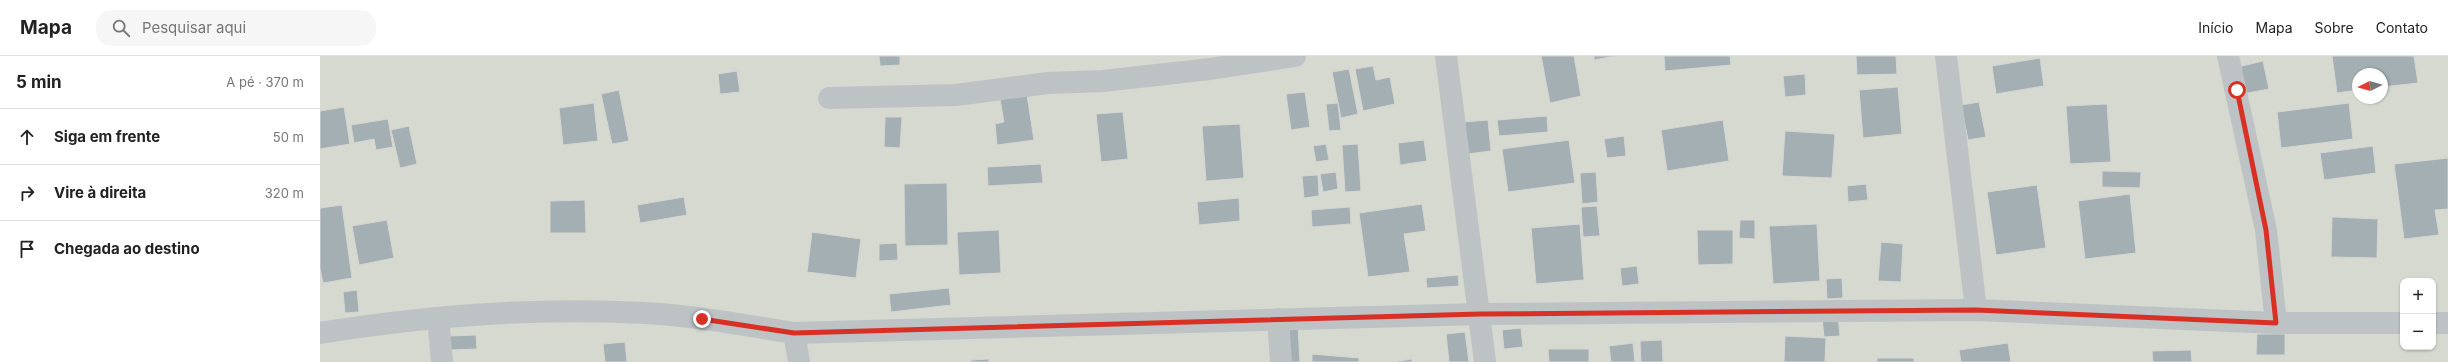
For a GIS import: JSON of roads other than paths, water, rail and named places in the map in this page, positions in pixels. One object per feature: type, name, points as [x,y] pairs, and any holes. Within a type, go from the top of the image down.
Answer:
[{"type":"street","points":[[829,98],[956,95],[1048,84],[1103,81],[1210,69],[1295,56]]},
{"type":"street","points":[[1446,56],[1485,362]]},
{"type":"street","points":[[1946,56],[1976,310]]},
{"type":"street","points":[[2228,56],[2266,230],[2276,323]]},
{"type":"street","points":[[320,334],[373,325],[438,318],[556,312],[645,313],[702,319],[794,333],[1480,314],[1976,310],[2276,323],[2400,323]]},
{"type":"street","points":[[438,318],[442,362]]},
{"type":"street","points":[[1278,319],[1281,362]]},
{"type":"street","points":[[2436,323],[2448,323]]},
{"type":"street","points":[[794,333],[799,362]]}]
